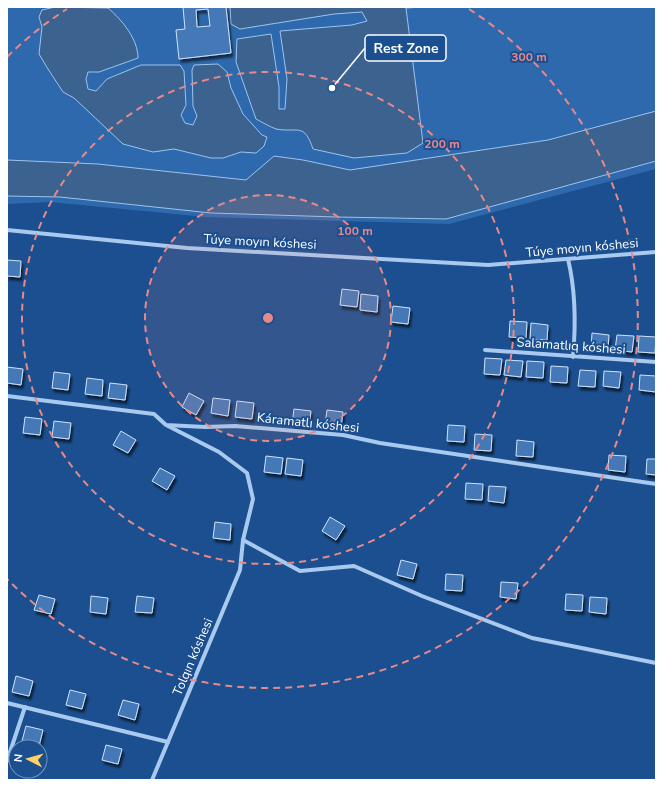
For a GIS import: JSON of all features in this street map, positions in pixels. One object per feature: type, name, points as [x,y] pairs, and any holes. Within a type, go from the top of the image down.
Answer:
[{"type":"street","name":"Túye moyın kóshesi","points":[[7,230],[187,248],[480,265],[656,252]]},
{"type":"street","points":[[568,259],[573,280],[576,324],[573,357]]},
{"type":"street","name":"Salamatlıq kóshesi","points":[[486,350],[656,362]]},
{"type":"street","points":[[7,396],[154,414],[166,425]]},
{"type":"street","name":"Káramatlı kóshesi","points":[[166,425],[205,427],[235,426],[343,435],[380,443],[656,484]]},
{"type":"street","name":"Tolqın kóshesi","points":[[152,780],[240,570],[243,540],[253,499],[247,473],[219,452],[166,425]]},
{"type":"street","points":[[243,540],[300,571],[354,566],[422,596],[532,638],[656,663]]},
{"type":"street","points":[[7,703],[168,742]]},
{"type":"street","points":[[7,761],[25,707]]},
{"type":"shaded area","points":[[7,7],[656,7],[656,169],[449,224],[206,217],[50,202],[7,204]]},
{"type":"shaded area","points":[[55,7],[108,8],[124,24],[135,44],[138,58],[99,72],[88,72],[86,79],[88,89],[96,91],[107,79],[141,65],[180,65],[184,71],[186,105],[181,115],[185,123],[193,125],[197,116],[193,106],[192,70],[194,65],[218,64],[227,72],[231,88],[243,114],[262,135],[267,137],[264,146],[256,153],[241,152],[223,158],[211,158],[174,149],[153,152],[123,144],[74,98],[63,92],[39,54],[42,27],[39,17],[42,10]]},
{"type":"shaded area","points":[[230,7],[423,7],[406,8],[423,143],[407,153],[354,158],[313,149],[307,135],[303,132],[299,130],[276,129],[256,119],[236,62],[237,39],[271,34],[279,87],[279,109],[285,109],[287,79],[280,31],[352,25],[367,21],[362,12],[334,14],[240,29],[231,24]]},
{"type":"shaded area","points":[[656,111],[656,161],[446,219],[211,213],[60,197],[7,196],[7,160],[98,164],[246,180],[274,156],[303,160],[350,170],[548,140]]},
{"type":"building","points":[[183,7],[226,7],[231,53],[179,59],[176,30],[185,29]],"holes":[[[208,9],[210,26],[197,27],[196,10]]]},
{"type":"building","points":[[7,260],[21,261],[20,277],[7,276]]},
{"type":"building","points":[[342,289],[359,291],[357,307],[340,305]]},
{"type":"building","points":[[361,294],[378,296],[377,312],[360,310]]},
{"type":"building","points":[[393,306],[410,308],[408,324],[391,322]]},
{"type":"building","points":[[510,321],[527,322],[526,338],[509,337]]},
{"type":"building","points":[[531,323],[548,325],[547,340],[530,339]]},
{"type":"building","points":[[592,333],[609,335],[608,350],[591,349]]},
{"type":"building","points":[[617,335],[634,336],[632,352],[615,350]]},
{"type":"building","points":[[639,336],[656,337],[655,353],[638,352]]},
{"type":"building","points":[[485,358],[502,359],[500,375],[484,374]]},
{"type":"building","points":[[506,360],[523,361],[521,377],[504,375]]},
{"type":"building","points":[[527,361],[544,362],[543,378],[526,377]]},
{"type":"building","points":[[551,366],[568,367],[567,383],[550,382]]},
{"type":"building","points":[[7,367],[23,369],[21,385],[7,383]]},
{"type":"building","points":[[580,370],[596,371],[595,387],[578,386]]},
{"type":"building","points":[[604,371],[621,372],[619,388],[603,386]]},
{"type":"building","points":[[54,372],[70,374],[68,390],[52,388]]},
{"type":"building","points":[[640,375],[656,376],[656,392],[639,390]]},
{"type":"building","points":[[87,378],[103,380],[102,396],[85,394]]},
{"type":"building","points":[[110,383],[127,385],[125,400],[108,398]]},
{"type":"building","points":[[189,393],[204,401],[196,415],[182,407]]},
{"type":"building","points":[[213,398],[230,400],[228,416],[211,413]]},
{"type":"building","points":[[237,401],[254,403],[252,419],[235,417]]},
{"type":"building","points":[[294,409],[311,411],[309,426],[292,424]]},
{"type":"building","points":[[327,410],[343,412],[341,427],[325,425]]},
{"type":"building","points":[[25,417],[42,419],[40,435],[23,433]]},
{"type":"building","points":[[54,421],[71,423],[69,439],[52,437]]},
{"type":"building","points":[[448,425],[465,426],[464,442],[447,441]]},
{"type":"building","points":[[121,431],[136,440],[128,453],[113,445]]},
{"type":"building","points":[[475,434],[492,435],[491,451],[474,450]]},
{"type":"building","points":[[517,440],[534,442],[533,457],[516,456]]},
{"type":"building","points":[[609,455],[626,456],[625,472],[608,470]]},
{"type":"building","points":[[266,456],[283,458],[281,474],[264,472]]},
{"type":"building","points":[[287,458],[303,460],[301,476],[285,474]]},
{"type":"building","points":[[647,459],[656,459],[656,475],[646,474]]},
{"type":"building","points":[[160,468],[175,476],[167,490],[152,481]]},
{"type":"building","points":[[466,483],[483,484],[482,500],[465,499]]},
{"type":"building","points":[[489,486],[506,487],[504,503],[488,501]]},
{"type":"building","points":[[330,517],[345,526],[336,540],[322,531]]},
{"type":"building","points":[[215,522],[231,524],[230,540],[213,538]]},
{"type":"building","points":[[401,560],[417,564],[413,579],[397,575]]},
{"type":"building","points":[[446,574],[463,575],[462,591],[445,590]]},
{"type":"building","points":[[501,582],[518,583],[516,599],[500,597]]},
{"type":"building","points":[[566,594],[583,595],[582,611],[565,610]]},
{"type":"building","points":[[39,595],[55,599],[51,614],[34,610]]},
{"type":"building","points":[[91,596],[108,598],[106,614],[90,612]]},
{"type":"building","points":[[137,596],[154,598],[152,613],[135,612]]},
{"type":"building","points":[[590,597],[607,598],[606,614],[589,612]]},
{"type":"building","points":[[16,676],[33,681],[29,696],[12,692]]},
{"type":"building","points":[[70,690],[86,694],[82,709],[66,705]]},
{"type":"building","points":[[123,700],[139,704],[135,720],[118,715]]},
{"type":"building","points":[[26,726],[43,730],[41,739],[23,739]]},
{"type":"building","points":[[106,745],[122,749],[118,764],[102,760]]},
{"type":"place","name":"Rest Zone","points":[[332,88]]}]
